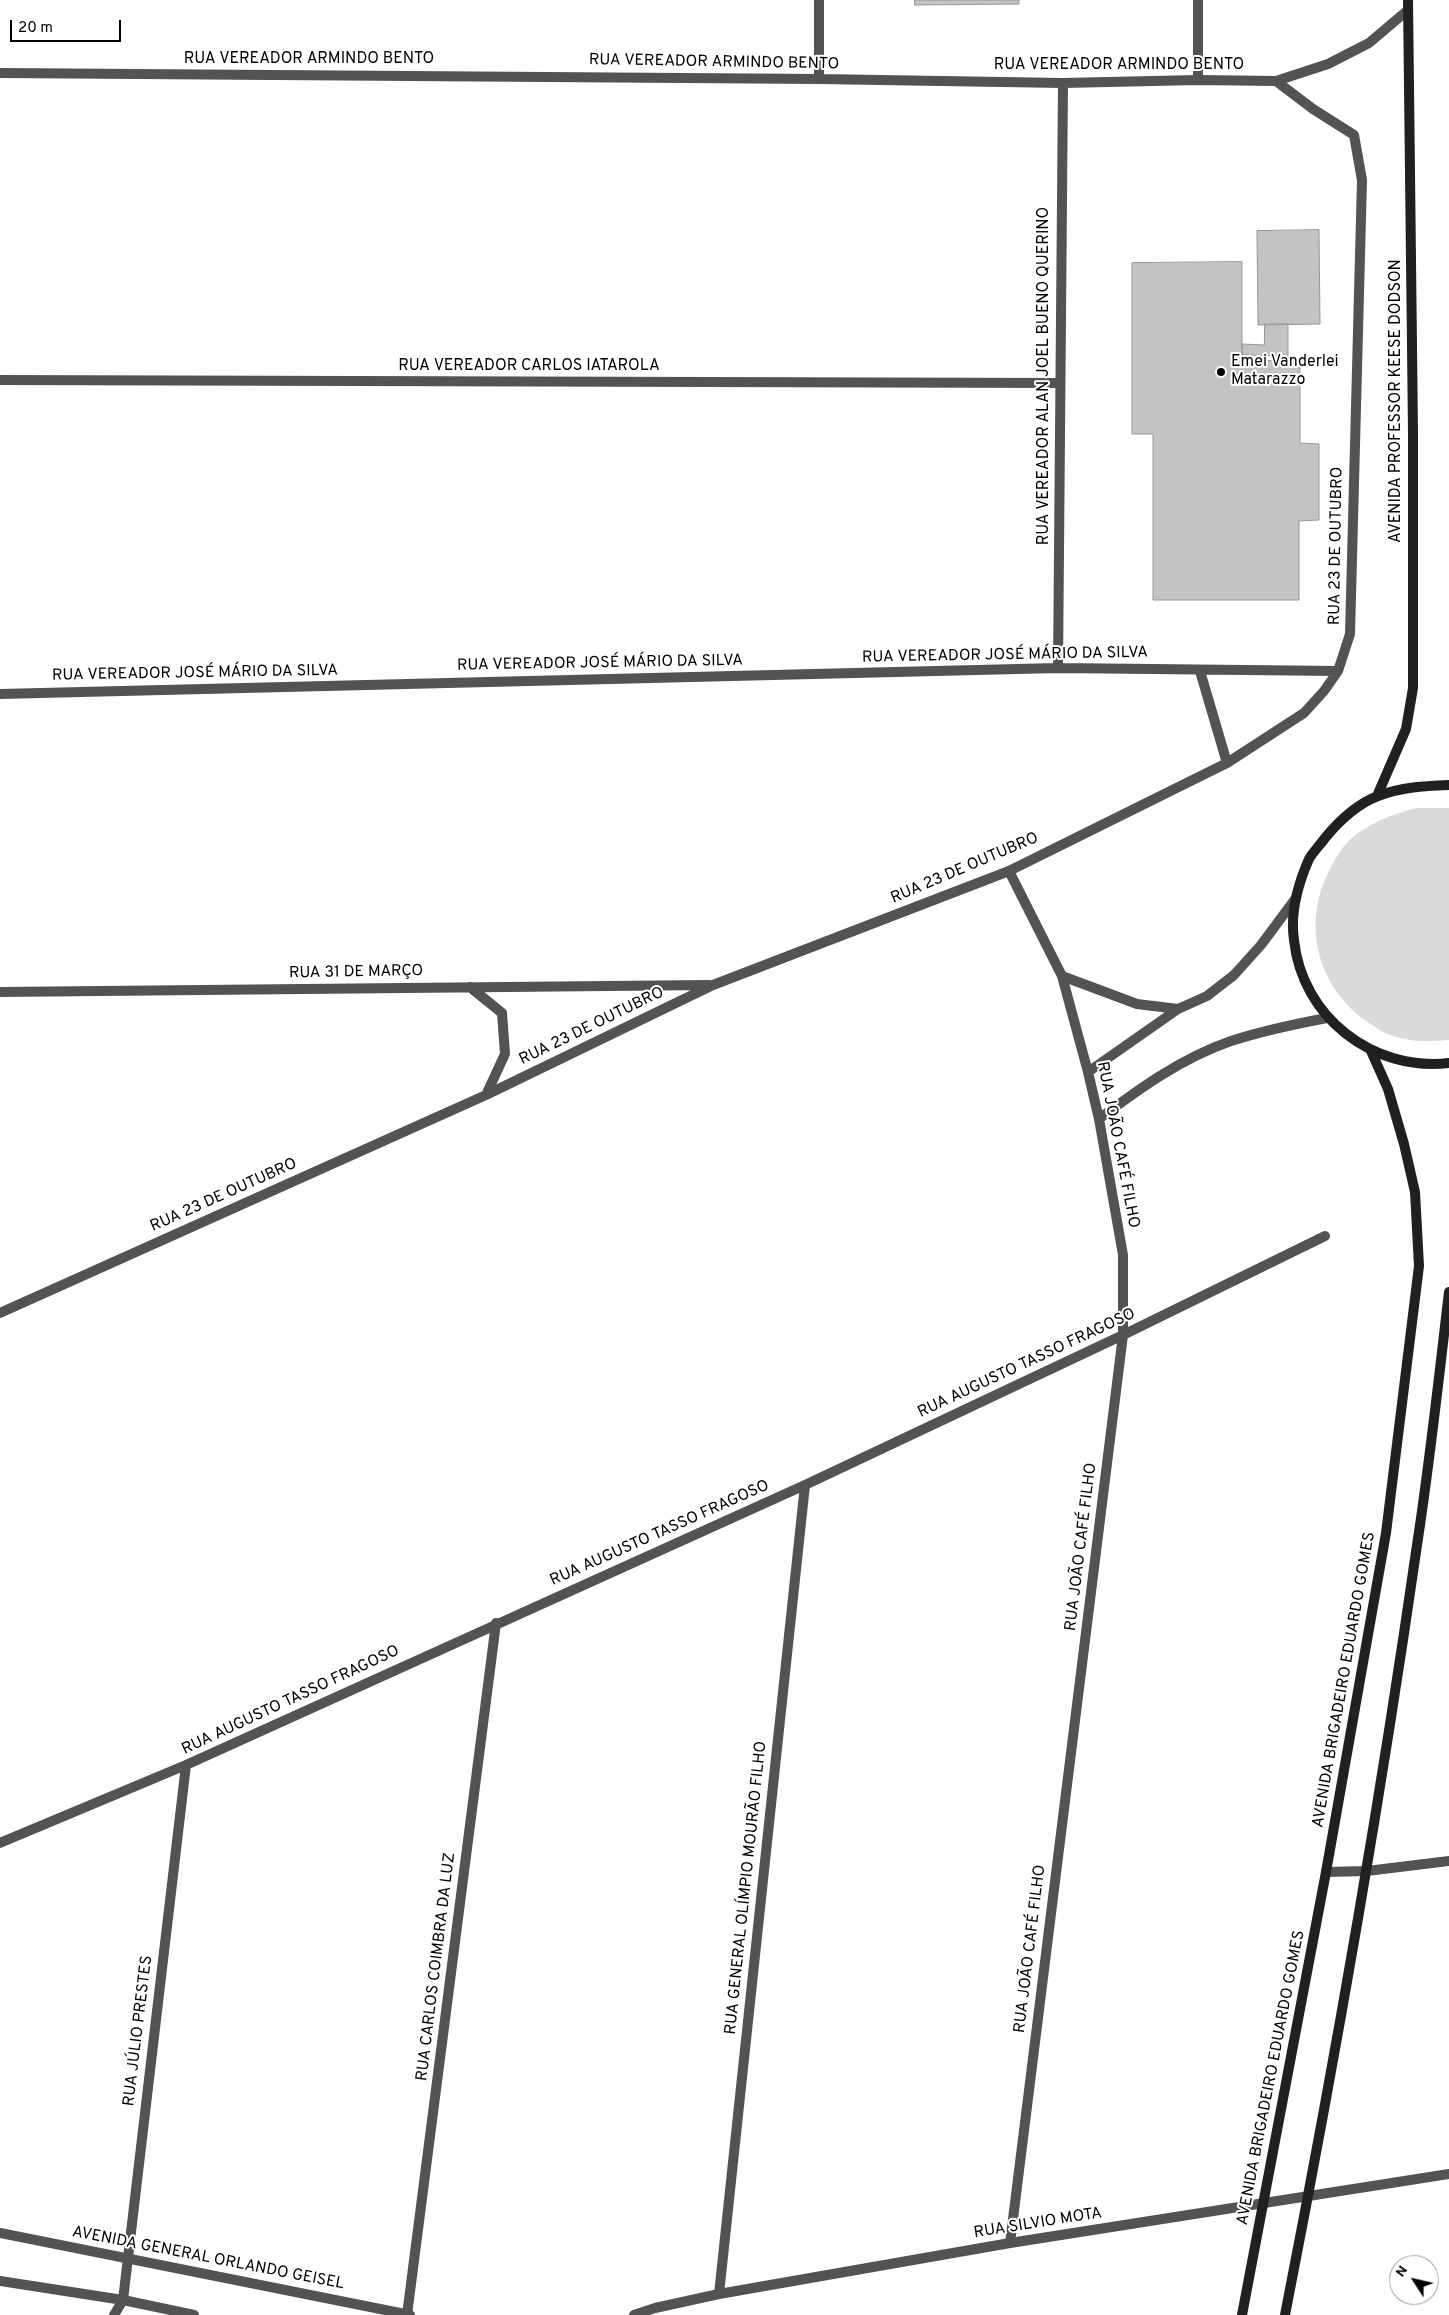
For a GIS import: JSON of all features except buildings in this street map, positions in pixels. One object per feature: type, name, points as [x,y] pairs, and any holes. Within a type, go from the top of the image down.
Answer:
[{"type":"main road","name":"AVENIDA PROFESSOR KEESE DODSON","points":[[1377,796],[1406,729],[1413,688],[1413,433],[1408,5]]},
{"type":"main road","points":[[1449,785],[1413,786],[1377,796],[1339,821],[1310,858],[1296,898],[1294,940],[1305,982],[1328,1018],[1347,1037],[1371,1051],[1396,1060],[1432,1065],[1449,1063]]},
{"type":"main road","name":"AVENIDA BRIGADEIRO EDUARDO GOMES","points":[[1242,2315],[1326,1872],[1386,1533],[1419,1266],[1415,1192],[1404,1144],[1388,1089],[1371,1051]]},
{"type":"main road","points":[[1285,2315],[1366,1871],[1418,1543],[1449,1292]]},
{"type":"street","points":[[819,0],[819,79]]},
{"type":"street","points":[[1198,0],[1198,80]]},
{"type":"street","name":"RUA VEREADOR ARMINDO BENTO","points":[[0,73],[819,79],[1063,83],[1198,80],[1276,81],[1328,64],[1369,43],[1408,5]]},
{"type":"street","name":"RUA 23 DE OUTUBRO","points":[[0,1313],[486,1095],[713,985],[1009,871],[1226,763],[1304,713],[1324,691],[1338,671],[1350,634],[1362,180],[1354,135],[1313,109],[1276,81]]},
{"type":"street","name":"RUA VEREADOR ALAN JOEL BUENO QUERINO","points":[[1058,668],[1058,383],[1063,83]]},
{"type":"street","name":"RUA VEREADOR CARLOS IATAROLA","points":[[0,380],[1058,383]]},
{"type":"street","name":"RUA VEREADOR JOSÉ MÁRIO DA SILVA","points":[[0,694],[1058,668],[1338,671]]},
{"type":"street","points":[[1200,671],[1226,763]]},
{"type":"street","name":"RUA JOÃO CAFÉ FILHO","points":[[1009,871],[1062,976],[1099,1119],[1123,1255],[1123,1335],[1010,2243]]},
{"type":"street","points":[[1088,1072],[1178,1009],[1207,996],[1234,975],[1261,945],[1296,898]]},
{"type":"street","points":[[1062,976],[1137,1004],[1178,1009]]},
{"type":"street","name":"RUA 31 DE MARÇO","points":[[0,992],[713,985]]},
{"type":"street","points":[[470,987],[502,1013],[505,1054],[486,1095]]},
{"type":"street","points":[[1099,1119],[1140,1088],[1183,1063],[1229,1042],[1278,1027],[1328,1018]]},
{"type":"street","name":"RUA AUGUSTO TASSO FRAGOSO","points":[[0,1843],[186,1765],[804,1485],[1123,1335],[1325,1236]]},
{"type":"street","name":"RUA GENERAL OLÍMPIO MOURÃO FILHO","points":[[719,2294],[804,1485]]},
{"type":"street","name":"RUA CARLOS COIMBRA DA LUZ","points":[[408,2315],[496,1623]]},
{"type":"street","name":"RUA JÚLIO PRESTES","points":[[123,2300],[186,1765]]},
{"type":"street","points":[[1326,1872],[1366,1871],[1449,1861]]},
{"type":"street","name":"RUA SILVIO MOTA","points":[[634,2315],[655,2308],[719,2294],[1010,2243],[1449,2174]]},
{"type":"street","name":"AVENIDA GENERAL ORLANDO GEISEL","points":[[0,2233],[408,2315]]},
{"type":"street","points":[[0,2281],[123,2300],[194,2315]]},
{"type":"street","points":[[114,2315],[123,2300]]},
{"type":"shaded area","points":[[1416,808],[1449,808],[1449,1040],[1409,1040],[1383,1032],[1369,1023],[1353,1011],[1340,996],[1322,963],[1317,945],[1315,926],[1317,907],[1322,887],[1339,853],[1361,831],[1391,816]]},
{"type":"place","name":"Emei Vanderlei Matarazzo","points":[[1221,372]]}]
